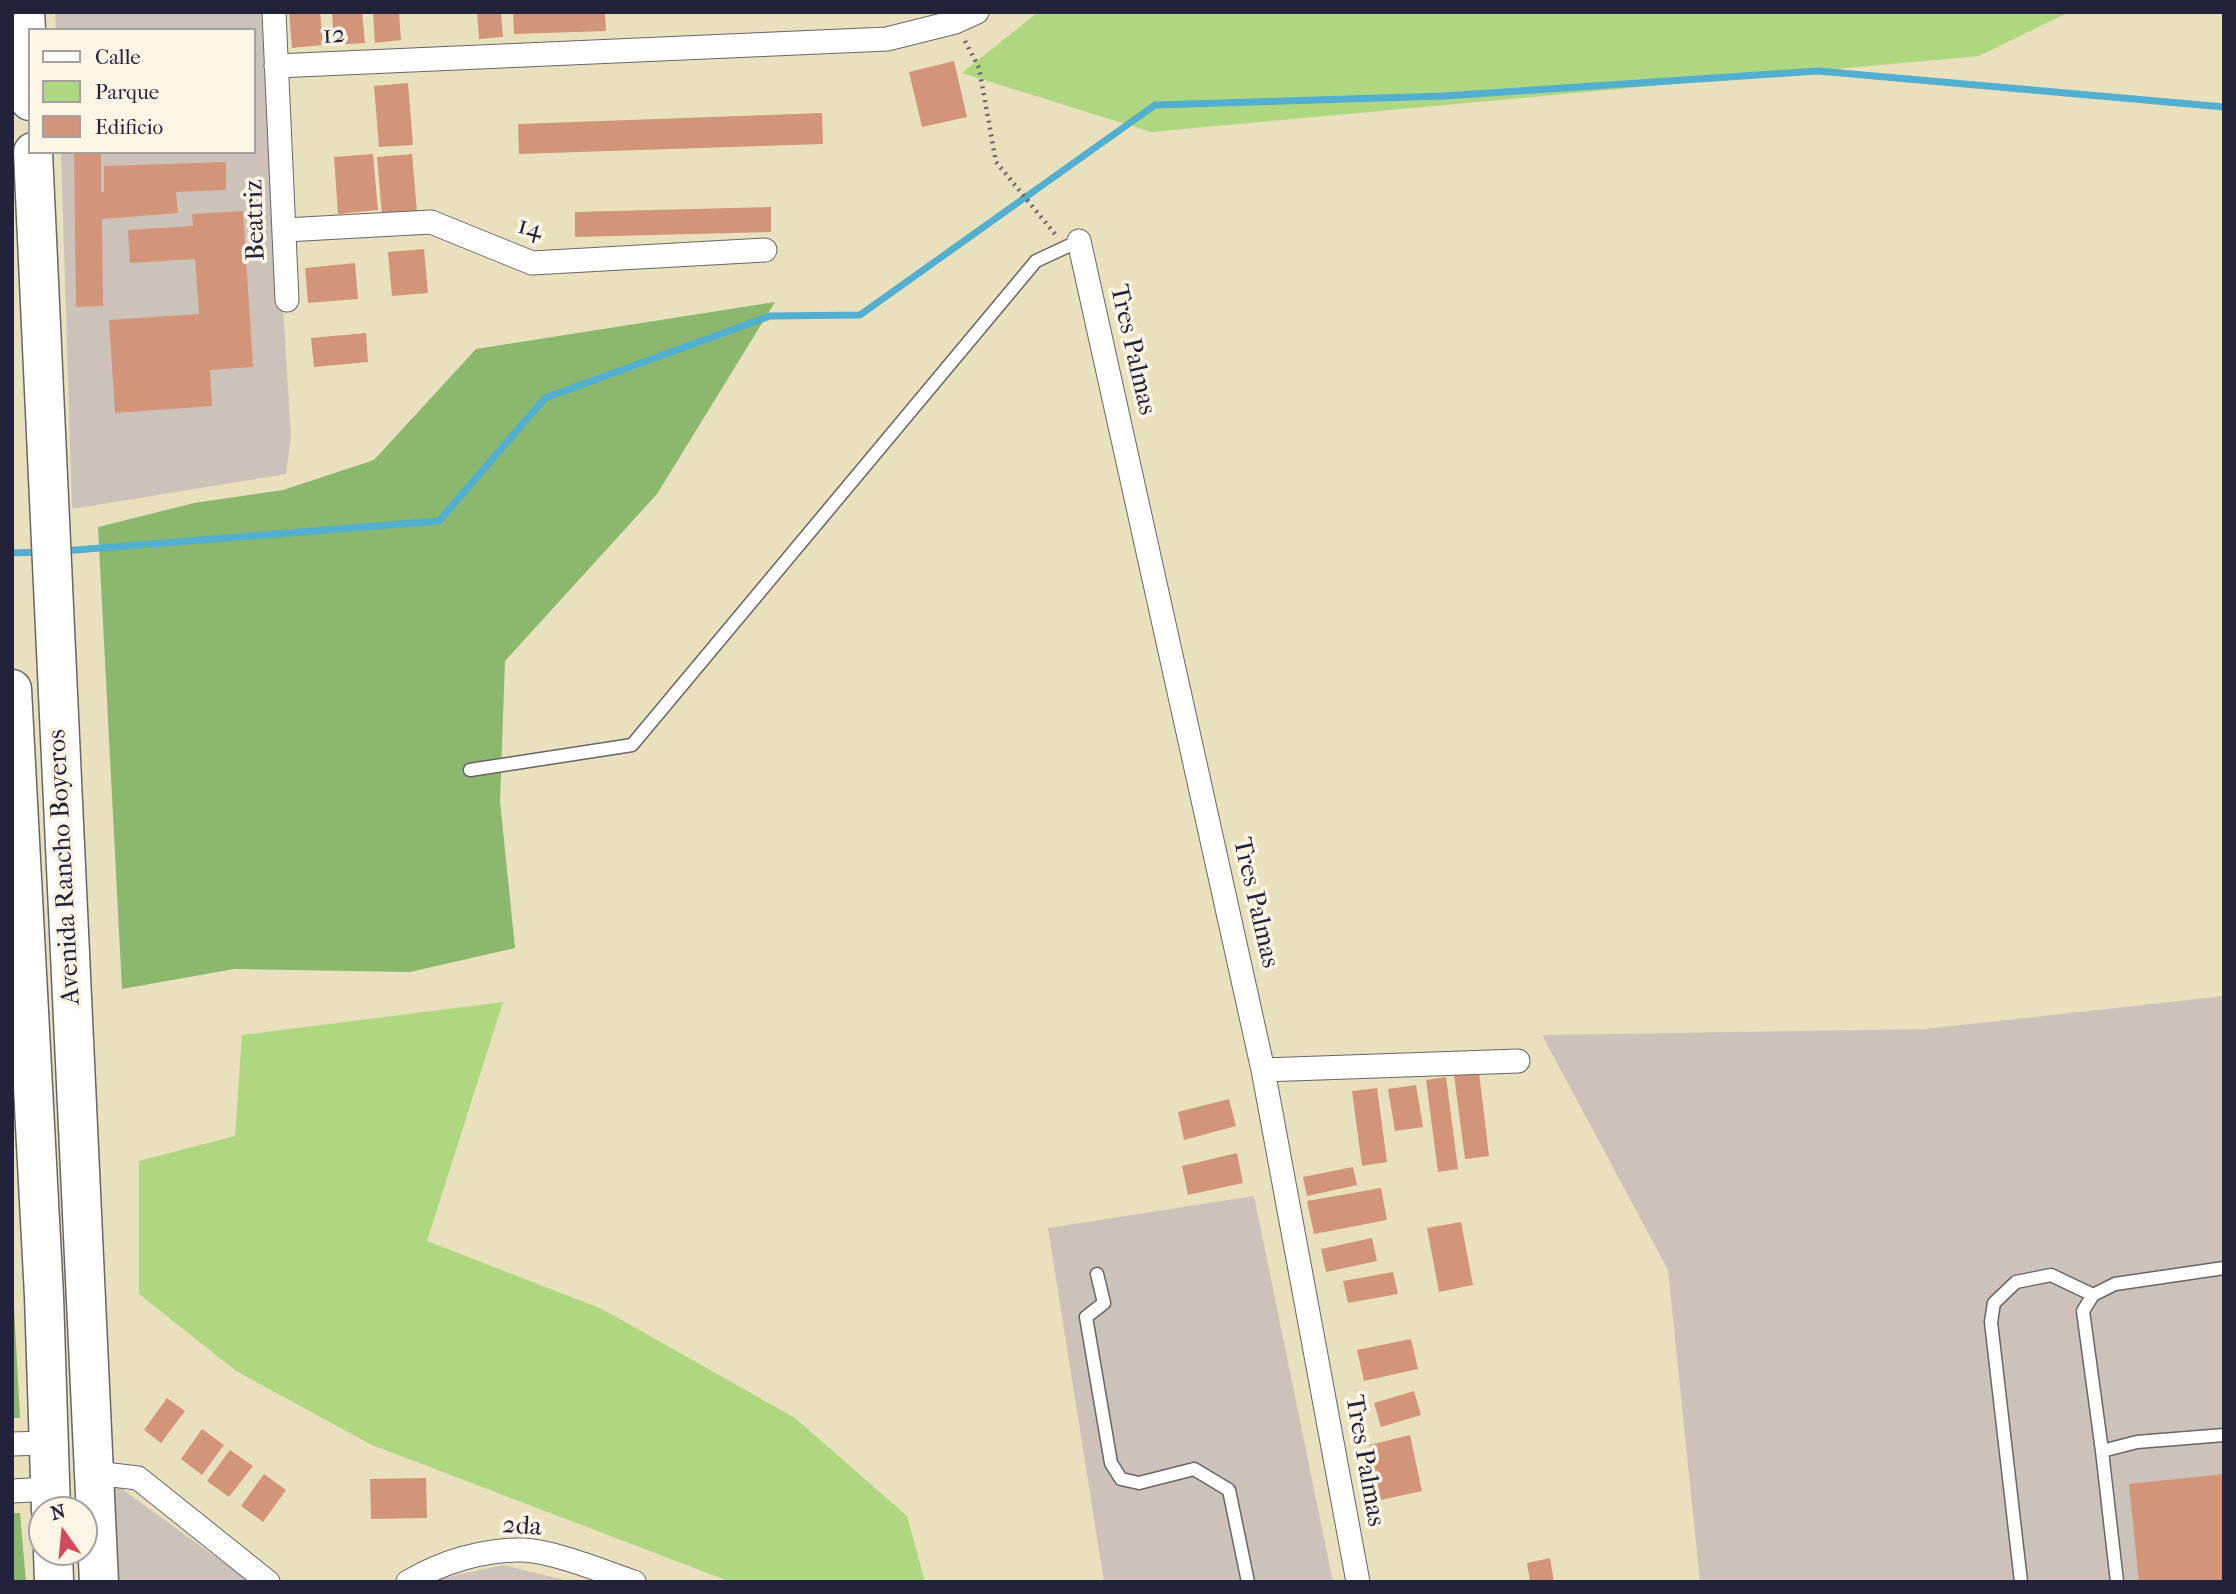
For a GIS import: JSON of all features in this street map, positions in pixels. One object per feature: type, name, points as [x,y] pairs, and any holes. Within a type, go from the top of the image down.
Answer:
[{"type":"highway","points":[[25,12],[28,65]]},
{"type":"highway","name":"Avenida Rancho Boyeros","points":[[33,154],[50,589],[99,1582]]},
{"type":"highway","name":"Avenida Rancho Boyeros","points":[[12,689],[44,1296],[30,1444],[50,1496]]},
{"type":"street","name":"Beatriz","points":[[274,12],[287,300]]},
{"type":"street","name":"12","points":[[276,66],[887,39],[955,22],[977,12]]},
{"type":"street","name":"14","points":[[285,230],[431,222],[532,263],[765,250]]},
{"type":"street","name":"Tres Palmas","points":[[1073,244],[1264,1070],[1358,1582]]},
{"type":"street","points":[[1264,1070],[1518,1062]]},
{"type":"street","points":[[95,1474],[138,1478],[268,1582]]},
{"type":"street","points":[[12,1491],[34,1496]]},
{"type":"street","name":"2da","points":[[408,1582],[454,1561],[492,1552],[526,1550],[634,1582]]},
{"type":"lane","points":[[470,770],[632,745],[1037,261],[1073,244]]},
{"type":"lane","points":[[2117,1582],[2083,1311],[2093,1295],[2115,1284],[2224,1268]]},
{"type":"lane","points":[[1097,1274],[1104,1303],[1086,1317],[1111,1463],[1121,1479],[1139,1483],[1194,1469],[1229,1490],[1248,1582]]},
{"type":"lane","points":[[2021,1582],[1991,1322],[1994,1303],[2016,1282],[2051,1275],[2093,1295]]},
{"type":"lane","points":[[2102,1451],[2137,1442],[2224,1435]]},
{"type":"path","points":[[955,22],[979,68],[996,162],[1035,209],[1073,244]]},
{"type":"shaded area","points":[[55,12],[265,12],[291,437],[286,474],[72,509],[61,154],[256,154],[256,28],[56,28]]},
{"type":"shaded area","points":[[2224,996],[2224,1582],[1700,1582],[1668,1270],[1542,1035],[1925,1029]]},
{"type":"shaded area","points":[[1254,1196],[1333,1582],[1104,1582],[1048,1228]]},
{"type":"shaded area","points":[[111,1481],[250,1582],[118,1582]]},
{"type":"shaded area","points":[[503,1565],[572,1582],[424,1582]]},
{"type":"green space","points":[[1038,12],[2069,12],[1979,56],[1151,132],[962,73]]},
{"type":"green space","points":[[775,302],[657,494],[505,661],[500,801],[515,948],[410,972],[234,969],[122,989],[98,527],[194,503],[283,490],[374,460],[476,349]]},
{"type":"green space","points":[[503,1002],[427,1241],[602,1309],[795,1418],[907,1516],[925,1582],[731,1582],[372,1445],[236,1371],[139,1294],[139,1161],[235,1136],[242,1035]]},
{"type":"green space","points":[[12,1268],[20,1418],[12,1418]]},
{"type":"green space","points":[[12,1513],[20,1513],[26,1582],[12,1582]]},
{"type":"building","points":[[289,12],[320,12],[323,45],[292,48]]},
{"type":"building","points":[[332,12],[362,12],[365,43],[334,45]]},
{"type":"building","points":[[373,12],[399,12],[401,40],[375,43]]},
{"type":"building","points":[[477,12],[501,12],[503,37],[479,39]]},
{"type":"building","points":[[513,12],[605,12],[606,31],[514,34]]},
{"type":"building","points":[[954,61],[967,117],[922,127],[909,72]]},
{"type":"building","points":[[408,83],[413,145],[379,147],[374,86]]},
{"type":"building","points":[[822,113],[823,144],[519,154],[518,124]]},
{"type":"building","points":[[74,154],[101,154],[101,192],[104,192],[104,166],[226,162],[226,190],[176,192],[178,213],[102,219],[103,306],[76,307]]},
{"type":"building","points":[[373,154],[378,210],[338,214],[334,157]]},
{"type":"building","points":[[412,154],[417,212],[382,215],[377,157]]},
{"type":"building","points":[[771,207],[771,232],[575,237],[575,212]]},
{"type":"building","points":[[243,211],[253,367],[210,370],[212,406],[115,413],[109,320],[199,314],[195,259],[130,263],[128,230],[193,226],[192,214]]},
{"type":"building","points":[[424,249],[428,293],[392,296],[388,252]]},
{"type":"building","points":[[355,263],[358,299],[308,303],[305,268]]},
{"type":"building","points":[[366,333],[368,362],[314,367],[311,338]]},
{"type":"building","points":[[1479,1072],[1489,1156],[1465,1159],[1454,1075]]},
{"type":"building","points":[[1446,1077],[1458,1169],[1438,1172],[1426,1080]]},
{"type":"building","points":[[1416,1085],[1423,1127],[1395,1131],[1388,1089]]},
{"type":"building","points":[[1377,1088],[1387,1162],[1362,1166],[1352,1091]]},
{"type":"building","points":[[1229,1099],[1236,1126],[1184,1140],[1178,1112]]},
{"type":"building","points":[[1237,1153],[1243,1183],[1188,1195],[1182,1166]]},
{"type":"building","points":[[1353,1167],[1357,1185],[1307,1196],[1303,1177]]},
{"type":"building","points":[[1381,1188],[1387,1220],[1314,1234],[1307,1201]]},
{"type":"building","points":[[1461,1222],[1473,1285],[1439,1292],[1427,1228]]},
{"type":"building","points":[[1372,1238],[1377,1261],[1326,1272],[1321,1249]]},
{"type":"building","points":[[1393,1272],[1398,1294],[1348,1303],[1343,1281]]},
{"type":"building","points":[[1411,1339],[1418,1369],[1364,1381],[1357,1350]]},
{"type":"building","points":[[1414,1391],[1421,1415],[1381,1427],[1374,1403]]},
{"type":"building","points":[[167,1398],[185,1411],[161,1443],[144,1430]]},
{"type":"building","points":[[202,1429],[224,1445],[202,1475],[181,1459]]},
{"type":"building","points":[[1410,1435],[1422,1491],[1381,1500],[1369,1445]]},
{"type":"building","points":[[230,1450],[253,1466],[229,1497],[207,1481]]},
{"type":"building","points":[[264,1474],[286,1490],[263,1522],[241,1506]]},
{"type":"building","points":[[2224,1474],[2224,1582],[2139,1582],[2129,1484]]},
{"type":"building","points":[[426,1478],[427,1518],[371,1519],[370,1479]]},
{"type":"building","points":[[1550,1558],[1554,1582],[1530,1582],[1527,1563]]},
{"type":"waterway","points":[[63,551],[439,521],[545,398],[770,316],[860,315],[1155,105],[1444,96],[1818,71],[2224,107]]},
{"type":"waterway","points":[[12,553],[41,552]]}]
